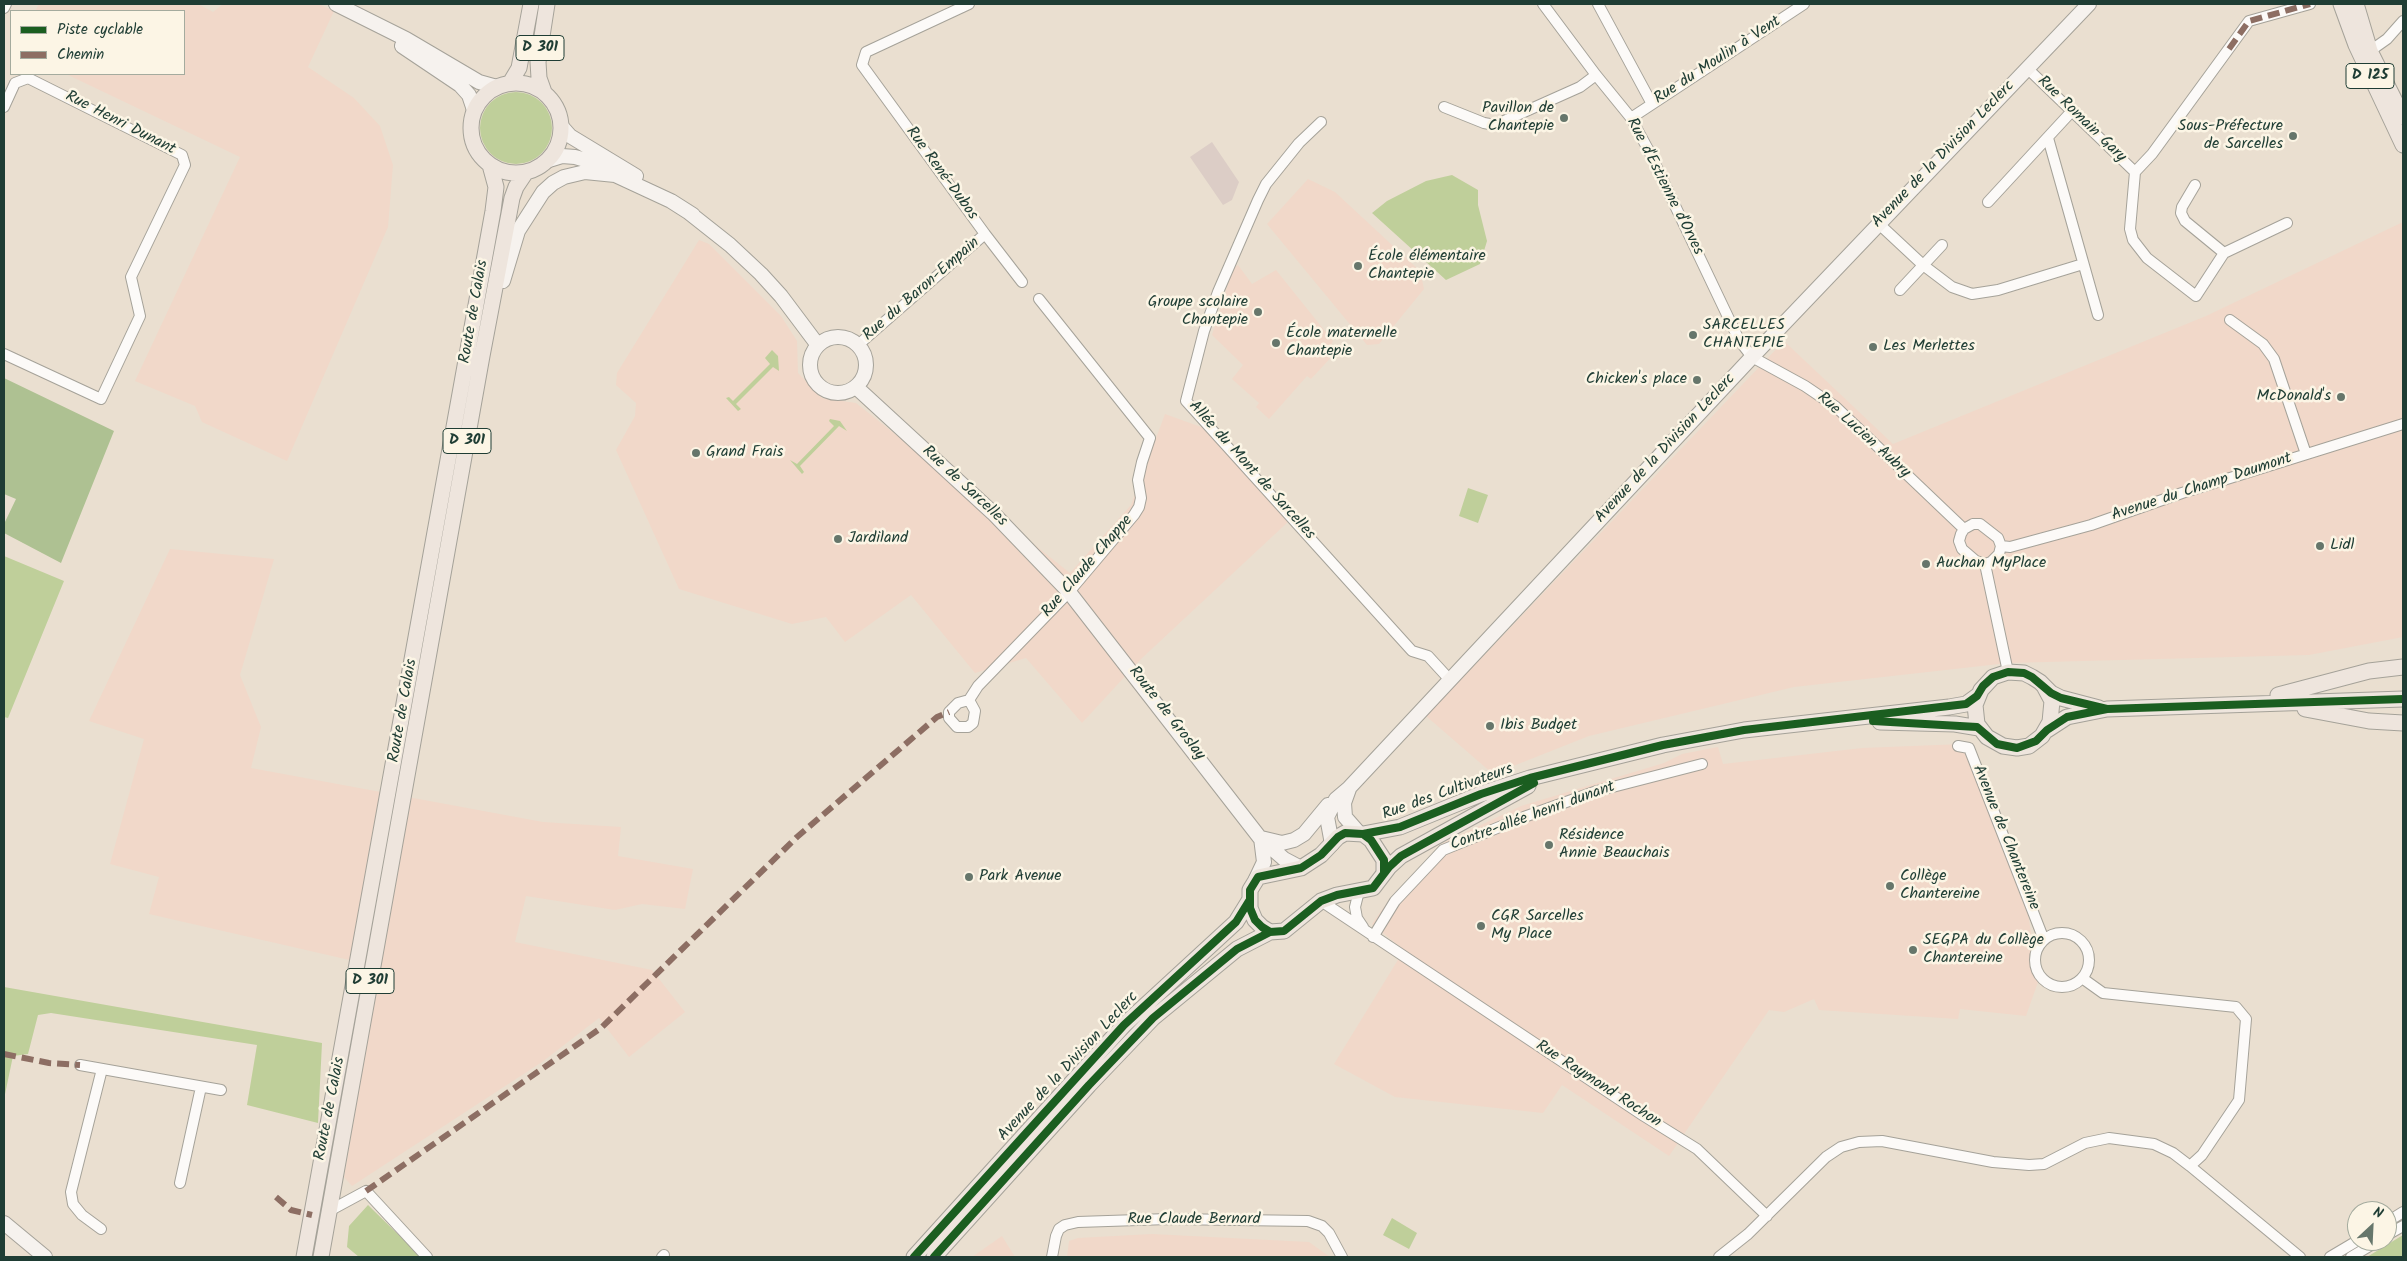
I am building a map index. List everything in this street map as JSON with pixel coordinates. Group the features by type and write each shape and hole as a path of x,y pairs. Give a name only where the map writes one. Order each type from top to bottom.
{"main road":[{"name":"D 301","path":"504,85 520,61 531,4"},
{"name":"D 301","path":"544,92 539,78 538,62 547,4"},
{"name":"Avenue de la Division Leclerc","path":"1260,838 1282,842 1294,840 1304,834 1330,803 1349,788 1752,357 2089,4"},
{"name":"D 125","path":"2341,4 2356,45 2403,145"},
{"name":"D 125","path":"2356,4 2370,51 2403,117"},
{"path":"338,5 406,39 479,82 504,85 525,83 544,92 557,107 562,127 558,147 549,160 541,166 526,172 504,172 490,165 482,158 473,143 471,127 474,110 482,98 504,85"},
{"path":"338,5 454,81 469,95 474,110"},
{"path":"562,127 570,136 650,184 693,215 761,274 781,296 818,344"},
{"path":"549,160 562,156 575,157 628,172"},
{"name":"Route de Calais","path":"304,1257 417,642 494,206 496,180 490,165"},
{"name":"Route de Calais","path":"324,1254 329,1211 482,356 512,198 516,187 526,172"},
{"path":"482,356 515,238 539,197 552,183 578,173 615,175 663,197 693,215"},
{"path":"843,336 858,345 864,353 866,371 856,387 839,393 822,388 815,382 809,367 813,351 818,344 825,339 843,336"},
{"name":"Rue de Sarcelles","path":"856,387 993,513 1069,592"},
{"name":"Route de Groslay","path":"1069,592 1260,838 1284,859 1301,868"},
{"path":"2234,704 2294,692 2369,671 2403,667"},
{"path":"2108,709 2069,701 2055,696 2024,673 2008,672 1987,682 1977,696 1974,710 1979,728 1992,741 2003,746 2016,748 2036,741 2047,730 2067,717 2108,709 2403,697"},
{"path":"2046,688 2052,708 2047,730"},
{"path":"1554,773 1632,752 1705,736 1959,705 1977,696"},
{"path":"2234,704 2324,711 2369,721 2403,723"},
{"path":"1836,720 1955,724 1979,728"},
{"name":"Rue des Cultivateurs","path":"1256,879 1301,868 1321,855 1342,834 1400,827 1501,787 1554,773"},
{"name":"Rue des Cultivateurs","path":"1321,901 1337,895 1373,888 1395,860 1484,809 1554,773"},
{"path":"1349,788 1344,803 1345,817 1371,840 1380,852 1384,860 1384,872"},
{"path":"1332,844 1327,817 1336,799"},
{"name":"Route de Groslay","path":"1256,879 1264,862 1264,848 1260,838"},
{"name":"Avenue de la Division Leclerc","path":"914,1257 1124,1025 1171,979 1232,927 1242,915 1249,901 1250,890 1256,879"},
{"path":"1249,901 1255,920 1270,932"},
{"name":"Avenue de la Division Leclerc","path":"934,1257 1089,1085 1146,1025 1178,995 1237,949 1270,932 1280,932 1288,929 1305,912 1321,901"},
{"path":"4,1223 45,1257"}],"street":[{"path":"4,8 6,4"},
{"name":"Rue René-Dubos","path":"969,4 866,52 862,65 1022,282"},
{"name":"Rue d'Estienne d'Orves","path":"1543,4 1631,118 1649,151 1739,340 1752,357"},
{"path":"1598,4 1652,104"},
{"name":"Rue du Moulin à Vent","path":"1631,118 1804,4"},
{"path":"2286,223 2224,253 2196,296 2147,258 2133,240 2130,229 2135,172 2152,154 2250,21 2310,4"},
{"path":"2370,51 2387,40 2403,20"},
{"name":"Rue Romain Gary","path":"2027,68 2135,172"},
{"path":"1444,107 1484,123 1495,125 1580,87 1596,75"},
{"name":"Rue Henri Dunant","path":"4,107 16,83 28,78 182,155 184,164 130,277 140,316 101,399 4,354"},
{"path":"1988,202 2072,111"},
{"name":"Allée du Mont de Sarcelles","path":"1321,122 1299,143 1266,184 1258,200 1218,292 1202,339 1186,401 1412,651 1428,656 1450,680"},
{"path":"2048,138 2098,315"},
{"path":"2195,185 2181,213 2185,221 2224,253"},
{"path":"1879,224 1923,265 1952,288 1972,294 1998,290 2083,264"},
{"name":"Rue du Baron-Empain","path":"858,345 985,234"},
{"path":"1900,290 1942,245"},
{"name":"Rue Claude Chappe","path":"969,700 978,686 1069,592 1139,507 1141,498 1138,480 1150,438 1039,299"},
{"path":"2230,320 2263,344 2274,359 2306,454"},
{"name":"Rue Lucien Aubry","path":"1752,357 1805,386 1836,407 1964,529"},
{"name":"Avenue du Champ Daumont","path":"2001,546 2010,547 2091,525 2182,493 2403,424"},
{"path":"1973,524 1980,524 1998,538 2001,546 1998,554 1991,562 1985,564 1976,561 1962,549 1959,541 1964,529 1973,524"},
{"path":"1985,564 2008,672"},
{"name":"Avenue de Chantereine","path":"1958,746 1969,748 2044,940"},
{"name":"Contre-allée henri dunant","path":"1370,934 1395,901 1443,850 1524,817 1597,791 1702,764"},
{"name":"Rue Raymond Rochon","path":"1359,891 1355,903 1356,914 1370,934"},
{"name":"Rue Raymond Rochon","path":"1321,901 1644,1116 1697,1149 1767,1216"},
{"path":"2059,933 2076,937 2082,942 2089,957 2086,972 2075,984 2058,987 2043,979 2035,964 2036,955 2044,940 2059,933"},
{"path":"2082,978 2103,994 2236,1007 2246,1019 2239,1100 2202,1155 2190,1166"},
{"path":"80,1065 221,1090"},
{"path":"101,1229 82,1215 74,1204 71,1192 102,1069"},
{"path":"180,1183 201,1087"},
{"path":"1719,1257 1767,1216 1826,1157 1841,1147 1871,1140 1992,1162 2029,1165 2044,1164 2086,1143 2109,1138 2154,1144 2173,1153 2300,1257"},
{"path":"329,1211 366,1191 428,1257"},
{"name":"Rue Claude Bernard","path":"1052,1257 1056,1236 1065,1225 1078,1222 1168,1219 1308,1221 1322,1226 1329,1233 1342,1257"},
{"path":"2330,1257 2347,1247"}],"shaded area":[{"path":"39,4 198,4 213,12 223,4 319,4 334,11 308,67 354,98 380,126 393,165 388,227 287,461 202,422 195,406 135,381 240,157 68,75 185,75 185,10 36,10"},
{"path":"1212,142 1239,182 1232,200 1223,205 1190,157"},
{"name":"École élémentaire Chantepie","path":"1308,179 1335,192 1420,271 1424,289 1379,344 1367,345 1267,224"},
{"path":"2403,222 2403,637 2309,655 2008,663 1794,687 1589,736 1493,774 1426,716 1784,341 1893,444 2206,316"},
{"path":"699,240 709,244 781,316 797,341 798,373 822,398 856,403 1070,573 1131,505 1165,414 1215,432 1289,521 1141,659 1082,723 1026,658 975,673 911,595 845,642 826,617 792,624 679,589 616,450 635,416 636,403 616,385 617,373"},
{"name":"École maternelle Chantepie","path":"1238,265 1252,284 1276,270 1333,341 1331,345 1337,351 1311,379 1307,376 1269,419 1256,407 1259,403 1232,379 1243,365 1212,335 1233,268"},
{"path":"170,549 274,559 240,675 261,727 251,768 543,822 621,827 618,856 693,869 685,909 642,904 615,910 526,896 515,942 652,970 685,1012 629,1057 599,1018 542,1062 352,1186 344,1177 380,967 149,914 159,877 110,864 144,739 89,721"},
{"path":"1963,744 2027,906 2038,982 2026,1016 1960,1009 1958,1019 1819,1010 1814,999 1784,1012 1769,1010 1669,1156 1562,1085 1543,1113 1395,1097 1334,1064 1404,950 1372,924 1383,908 1443,843 1521,806 1664,763 1682,754 1718,747 1723,764 1862,748"},
{"path":"1152,1234 1309,1242 1330,1257 1067,1257 1069,1241 1078,1238"},
{"path":"1002,1236 1015,1257 972,1257"}],"green space":[{"path":"523,92 542,102 550,114 552,128 550,142 542,154 530,162 509,164 490,154 482,142 480,121 490,102 502,94"},
{"path":"1452,175 1478,190 1478,205 1487,241 1480,264 1446,280 1372,213 1387,201 1426,181"},
{"path":"772,350 778,356 779,371 773,367 736,404 741,409 738,411 726,398 729,397 733,401 770,364 765,358"},
{"path":"4,378 114,431 61,563 4,533 4,524 16,499 4,494"},
{"path":"830,419 840,421 847,431 839,426 800,466 804,472 802,474 790,460 797,464 834,426 829,421"},
{"path":"1468,488 1488,495 1478,523 1459,516"},
{"path":"4,556 64,581 8,718 4,717"},
{"path":"4,987 322,1043 318,1123 247,1105 257,1045 51,1013 38,1015 28,1054 13,1056 4,1099"},
{"path":"368,1205 420,1257 359,1257 347,1247 349,1226"},
{"path":"1392,1218 1417,1233 1409,1249 1383,1235"},
{"path":"2403,1235 2403,1257 2367,1257 2377,1251 2397,1251 2397,1239"}],"marked path":[{"path":"2229,49 2249,21 2310,4"},
{"path":"366,1191 601,1028 797,837 937,717 949,712"},
{"path":"4,1054 49,1063 80,1065"},
{"path":"276,1197 291,1210 312,1215"}],"cycle path":[{"path":"1363,834 1400,827 1481,794 1530,778 1663,745 1744,730 1966,704 1977,696 1983,686 1993,677 2008,672 2024,673 2061,698 2107,709"},
{"path":"1873,721 1977,727 1997,744 2017,748 2036,741 2047,730 2067,717 2107,709 2403,699"},
{"path":"1384,872 1384,860 1371,840 1363,834 1345,833 1338,837 1321,855 1301,868 1258,877 1250,890 1250,908 1255,920 1262,927 1270,932 1284,931 1321,901 1337,895 1373,888 1389,867 1401,856 1534,783"},
{"path":"914,1257 1124,1025 1236,922 1249,901"},
{"path":"934,1257 1089,1085 1153,1018 1237,949 1270,932"}],"place":[{"name":"Pavillon de Chantepie","path":"1564,118"},
{"name":"Sous-Préfecture de Sarcelles","path":"2293,136"},
{"name":"École élémentaire Chantepie","path":"1358,266"},
{"name":"Groupe scolaire Chantepie","path":"1258,312"},
{"name":"SARCELLES CHANTEPIE","path":"1693,335"},
{"name":"École maternelle Chantepie","path":"1276,343"},
{"name":"Les Merlettes","path":"1873,347"},
{"name":"Chicken's place","path":"1697,380"},
{"name":"McDonald's","path":"2341,397"},
{"name":"Grand Frais","path":"696,453"},
{"name":"Jardiland","path":"838,539"},
{"name":"Lidl","path":"2320,546"},
{"name":"Auchan MyPlace","path":"1926,564"},
{"name":"Ibis Budget","path":"1490,726"},
{"name":"Résidence Annie Beauchais","path":"1549,845"},
{"name":"Park Avenue","path":"969,877"},
{"name":"Collège Chantereine","path":"1890,886"},
{"name":"CGR Sarcelles My Place","path":"1481,926"},
{"name":"SEGPA du Collège Chantereine","path":"1913,950"}]}
